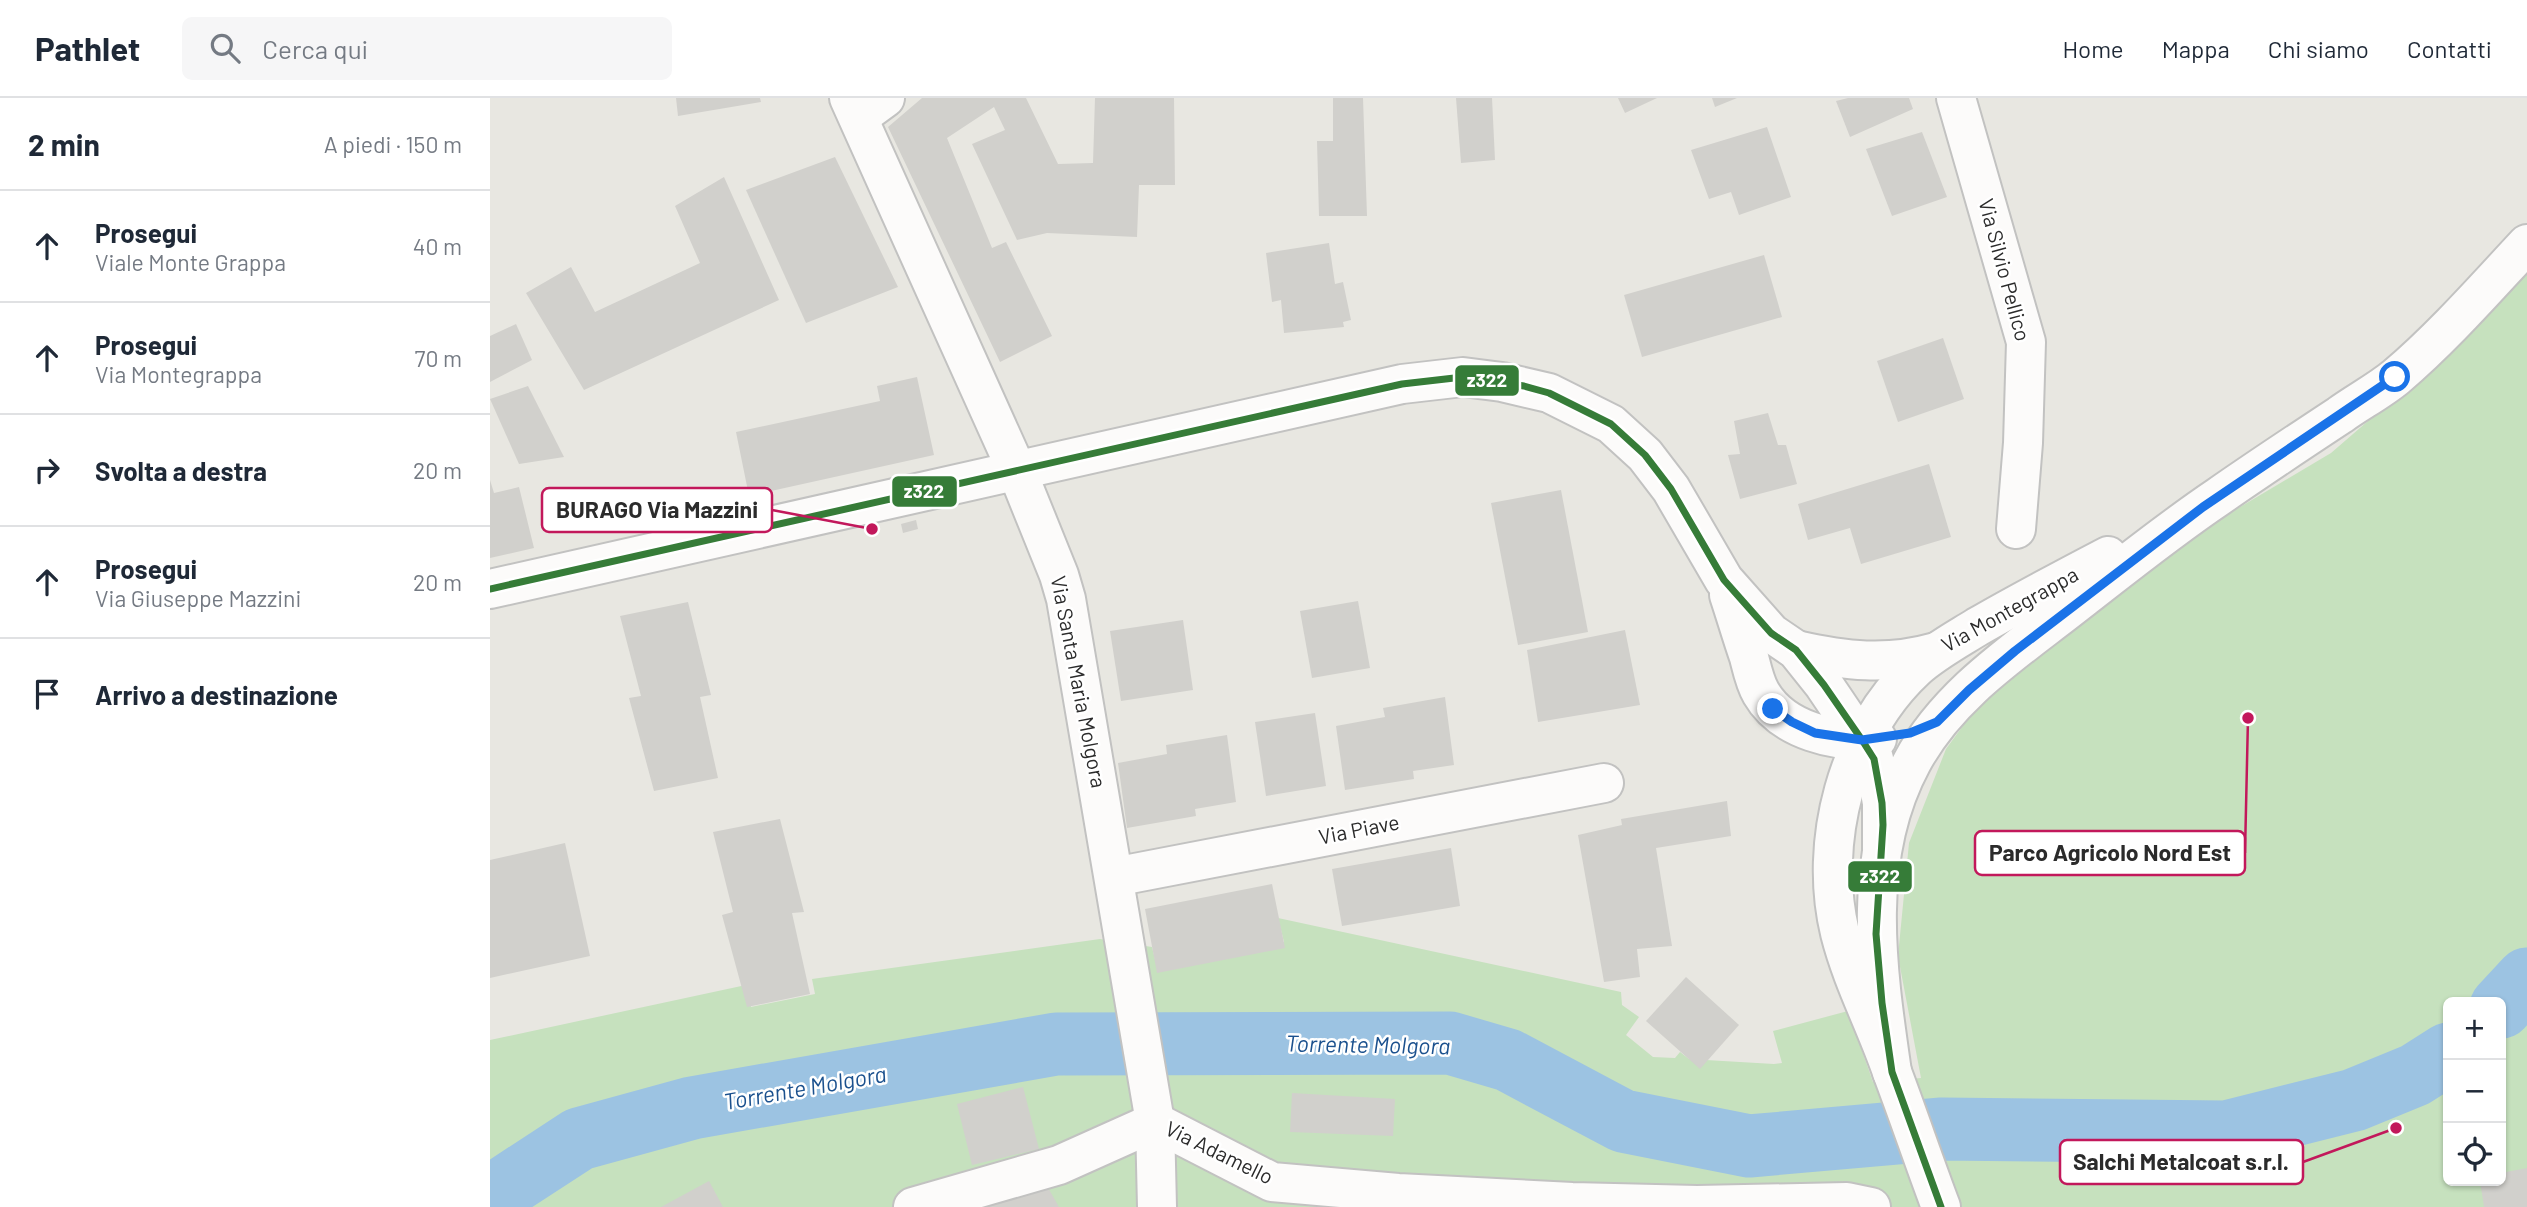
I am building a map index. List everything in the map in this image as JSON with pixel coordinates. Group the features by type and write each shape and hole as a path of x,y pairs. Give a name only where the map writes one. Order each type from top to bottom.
{"street":[{"name":"Via Silvio Pellico","path":"1956,98 2026,342 2023,443 2016,529"},
{"name":"Via Santa Maria Molgora","path":"864,104 1017,471 1066,599 1155,1122 1157,1207"},
{"path":"2203,507 2395,377 2474,301 2527,244"},
{"path":"490,589 1402,384 1463,377 1483,379 1549,393 1611,424 1645,455 1671,489 1724,580 1771,633 1796,650 1824,685 1874,759 1883,825 1882,849"},
{"name":"Via Montegrappa","path":"1897,1086 1847,957 1835,908 1834,846 1838,819 1862,740 1883,704 1916,668 1936,652 2010,608 2203,507"},
{"name":"Via Montegrappa","path":"1897,1086 1882,1003 1875,934 1882,849 1894,805 1911,763 1937,722 1969,690 2015,651 2203,507"},
{"path":"1724,580 1760,692 1773,709 1792,722 1815,733 1862,740 1910,733 1937,722"},
{"path":"1796,650 1828,657 1880,662 1936,652"},
{"name":"Via Piave","path":"1114,877 1604,783"},
{"path":"1897,1086 1941,1207"},
{"path":"913,1207 1059,1165 1155,1122"},
{"name":"Via Adamello","path":"1155,1122 1272,1182 1399,1200 1697,1205 1847,1202 1871,1207"}],"green space":[{"path":"2527,268 2527,1207 490,1207 490,1040 746,985 751,1007 815,994 812,979 1100,939 1152,947 1156,963 1173,963 1284,942 1278,918 1621,992 1622,1005 1639,1017 1626,1035 1653,1057 1675,1058 1680,1052 1689,1059 1782,1063 1773,1031 1848,1011 1873,1082 1921,1078 1898,956 1909,843 1946,749 1992,686 2043,644 2230,513 2331,453 2449,351"}],"building":[{"path":"676,98 760,98 761,102 678,116"},
{"path":"922,98 1026,98 1058,164 1093,163 1095,98 1174,98 1175,185 1139,185 1137,237 1047,233 1017,240 972,144 1005,130 994,107 947,138 992,248 1006,242 1052,336 1000,362 888,127"},
{"path":"1333,98 1363,98 1367,216 1319,216 1317,141 1333,141"},
{"path":"1456,98 1492,98 1495,160 1461,163"},
{"path":"1618,98 1657,98 1625,113"},
{"path":"1712,98 1737,98 1715,107"},
{"path":"1848,98 1909,98 1913,109 1850,137 1836,101"},
{"path":"1767,127 1791,197 1739,215 1731,192 1709,199 1691,150"},
{"path":"1922,132 1947,197 1892,216 1866,149"},
{"path":"835,157 898,287 806,323 746,190"},
{"path":"724,177 779,300 584,390 526,293 571,267 595,312 700,263 675,206"},
{"path":"1329,243 1335,284 1343,282 1351,320 1343,322 1344,327 1284,333 1281,300 1272,302 1266,253"},
{"path":"1764,255 1782,317 1642,357 1624,295"},
{"path":"516,324 532,360 490,382 490,336"},
{"path":"1943,338 1964,399 1898,422 1877,361"},
{"path":"917,377 934,455 749,496 736,432 880,401 877,386"},
{"path":"528,386 564,457 519,464 490,399"},
{"path":"1768,413 1778,445 1786,445 1797,484 1740,499 1728,455 1740,454 1734,421"},
{"path":"1929,464 1951,537 1861,564 1850,528 1808,540 1798,504"},
{"path":"490,480 494,493 519,487 534,548 490,558"},
{"path":"1561,490 1588,632 1518,645 1491,503"},
{"path":"916,520 918,529 903,533 901,524"},
{"path":"1358,601 1370,668 1312,678 1300,611"},
{"path":"688,602 711,695 700,697 718,778 654,791 629,698 641,696 620,616"},
{"path":"1183,620 1193,690 1121,701 1110,631"},
{"path":"1625,630 1640,705 1538,722 1527,650"},
{"path":"1445,697 1454,765 1413,771 1414,779 1345,790 1336,726 1385,717 1383,708"},
{"path":"1315,713 1326,786 1266,796 1255,722"},
{"path":"1227,735 1236,802 1195,809 1196,816 1127,828 1118,763 1167,754 1166,745"},
{"path":"1727,801 1731,836 1656,848 1672,946 1637,949 1640,977 1604,982 1578,835 1622,825 1621,819"},
{"path":"780,819 804,912 792,913 810,994 747,1007 722,915 733,912 713,832"},
{"path":"565,843 590,956 490,978 490,860"},
{"path":"1451,848 1460,906 1342,926 1332,869"},
{"path":"1272,884 1285,948 1157,973 1145,909"},
{"path":"1686,977 1739,1025 1700,1069 1646,1021"},
{"path":"1023,1087 1039,1149 972,1165 957,1104"},
{"path":"1292,1093 1395,1099 1393,1136 1290,1132"},
{"path":"2527,1168 2527,1207 2484,1207 2481,1186 2506,1186 2506,1172"},
{"path":"1042,1177 1059,1207 983,1207"},
{"path":"709,1181 723,1207 661,1207"}],"waterway":[{"name":"Torrente Molgora","path":"2506,1002 2527,979"},
{"name":"Torrente Molgora","path":"490,1197 579,1139 692,1108 1056,1044 1450,1043 1508,1060 1623,1121 1749,1146 1942,1129 2226,1132 2354,1100 2415,1075 2443,1057"}],"transit line":[{"name":"z322","path":"490,589 1402,384 1463,377 1524,386 1549,393 1611,424 1645,455 1671,489 1724,580 1771,633 1796,650 1824,685 1874,759 1883,825 1876,934 1892,1072 1941,1207"}],"place":[{"name":"BURAGO Via Mazzini","path":"872,529"},
{"name":"Parco Agricolo Nord Est","path":"2248,718"},
{"name":"Salchi Metalcoat s.r.l.","path":"2396,1128"}],"route":[{"path":"1773,709 1815,733 1862,740 1910,733 1937,722 1969,690 2015,651 2203,507 2395,377"}]}
